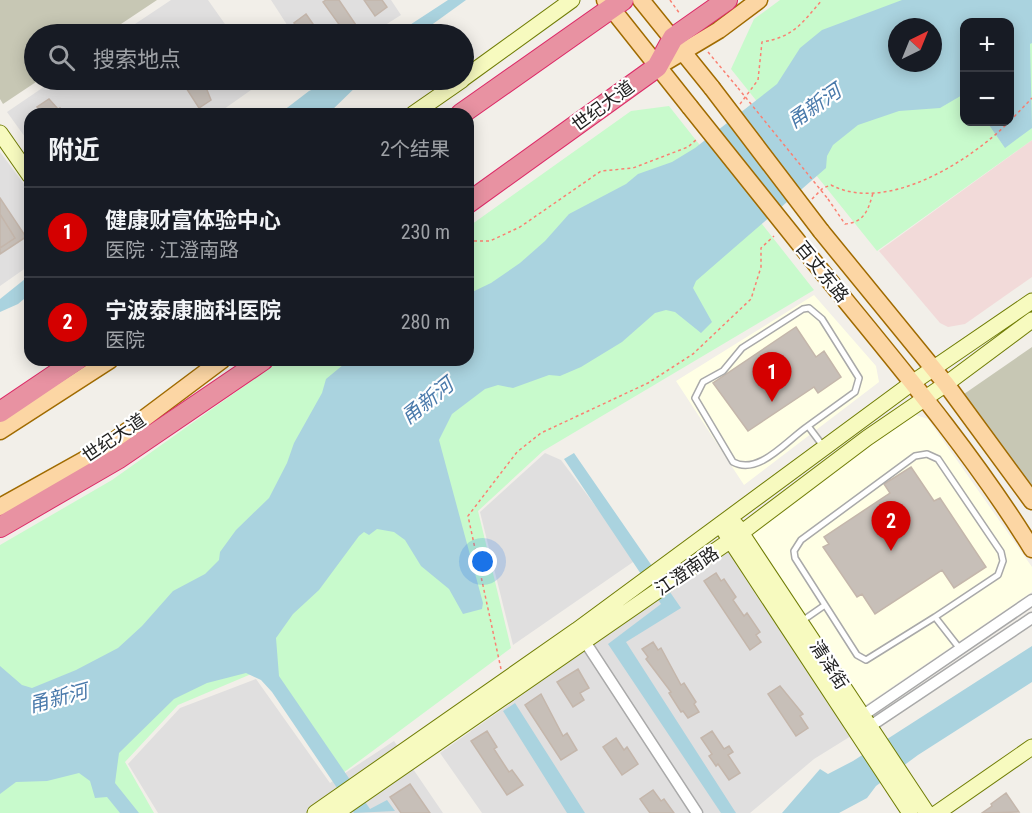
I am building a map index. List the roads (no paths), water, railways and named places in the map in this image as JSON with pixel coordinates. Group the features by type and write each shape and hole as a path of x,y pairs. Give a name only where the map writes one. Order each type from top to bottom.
{"highway":[{"name":"世纪大道","path":"474,200 657,67 727,0"},
{"path":"469,108 613,2"},
{"path":"0,412 68,366"},
{"path":"0,527 119,458 254,366"}],"main road":[{"path":"474,71 572,0"},
{"name":"百丈东路","path":"641,0 712,88 821,231 934,368 1032,501"},
{"path":"678,45 759,0"},
{"name":"百丈东路","path":"613,2 657,67 924,399 1012,517 1032,549"},
{"path":"422,108 447,90"},
{"path":"0,133 24,167"},
{"name":"江澄南路","path":"336,813 580,635 725,520 824,447 1032,301"},
{"name":"江澄南路","path":"315,813 580,635 736,537 867,438 946,384 1032,320"},
{"path":"0,404 52,366"},
{"path":"0,431 101,366"},
{"name":"世纪大道","path":"0,507 102,450 214,366"},
{"name":"清泽街","path":"725,520 895,778 927,813"},
{"name":"清泽街","path":"736,537 801,622 864,731"},
{"path":"936,813 1032,747"},
{"name":"清泽街","path":"895,778 910,813"}],"street":[{"path":"864,731 960,649 1032,600"},
{"path":"864,731 1032,618"},
{"path":"580,635 697,813"}],"lane":[{"path":"809,308 822,319 859,378 855,392 808,426 756,465 740,466 734,462 695,398 703,382 723,371 742,348 803,309 809,308"},
{"path":"808,426 824,447"},
{"path":"927,454 938,459 1001,552 1003,561 998,575 935,617 866,660 857,655 795,558 796,546 915,456 927,454"},
{"path":"801,622 825,605"},
{"path":"935,617 960,649"}],"water":[{"path":"448,0 466,0 433,24 411,24"},
{"name":"甬新河","path":"902,0 1032,0 1032,43 1030,44 1032,128 1005,148 990,126 1014,126 1014,18 960,18 960,96 940,108 899,111 858,125 833,145 827,156 826,168 696,281 693,288 712,322 701,333 675,312 666,310 655,313 622,342 581,367 560,376 549,375 513,388 498,385 485,389 452,414 439,440 483,603 482,609 463,614 449,589 421,566 405,540 394,532 377,529 369,535 364,532 359,536 319,590 293,614 276,638 279,676 370,809 387,800 395,811 354,813 272,692 261,680 246,673 207,683 174,699 119,753 115,783 139,813 120,813 107,797 95,798 90,781 79,773 47,781 16,782 0,794 0,666 22,685 32,688 76,670 118,648 142,626 173,591 205,574 219,560 220,552 236,530 269,498 287,463 294,443 322,393 326,379 342,366 474,366 474,291 491,283 520,263 545,241 569,214 626,184 638,174 672,162 695,148 777,84 800,48 822,30"},
{"path":"353,90 334,108 287,108 309,91"},
{"path":"24,280 24,299 18,304 0,312 0,299"},
{"path":"574,453 681,608 626,642 736,813 721,813 608,644 661,604 564,459"},
{"path":"1032,646 1032,682 918,755 876,786 867,798 839,813 782,813 820,769 828,774 853,761"},
{"path":"515,703 585,813 567,813 503,711"}],"place":[{"name":"健康财富体验中心","path":"772,402"},
{"name":"宁波泰康脑科医院","path":"891,551"}]}
